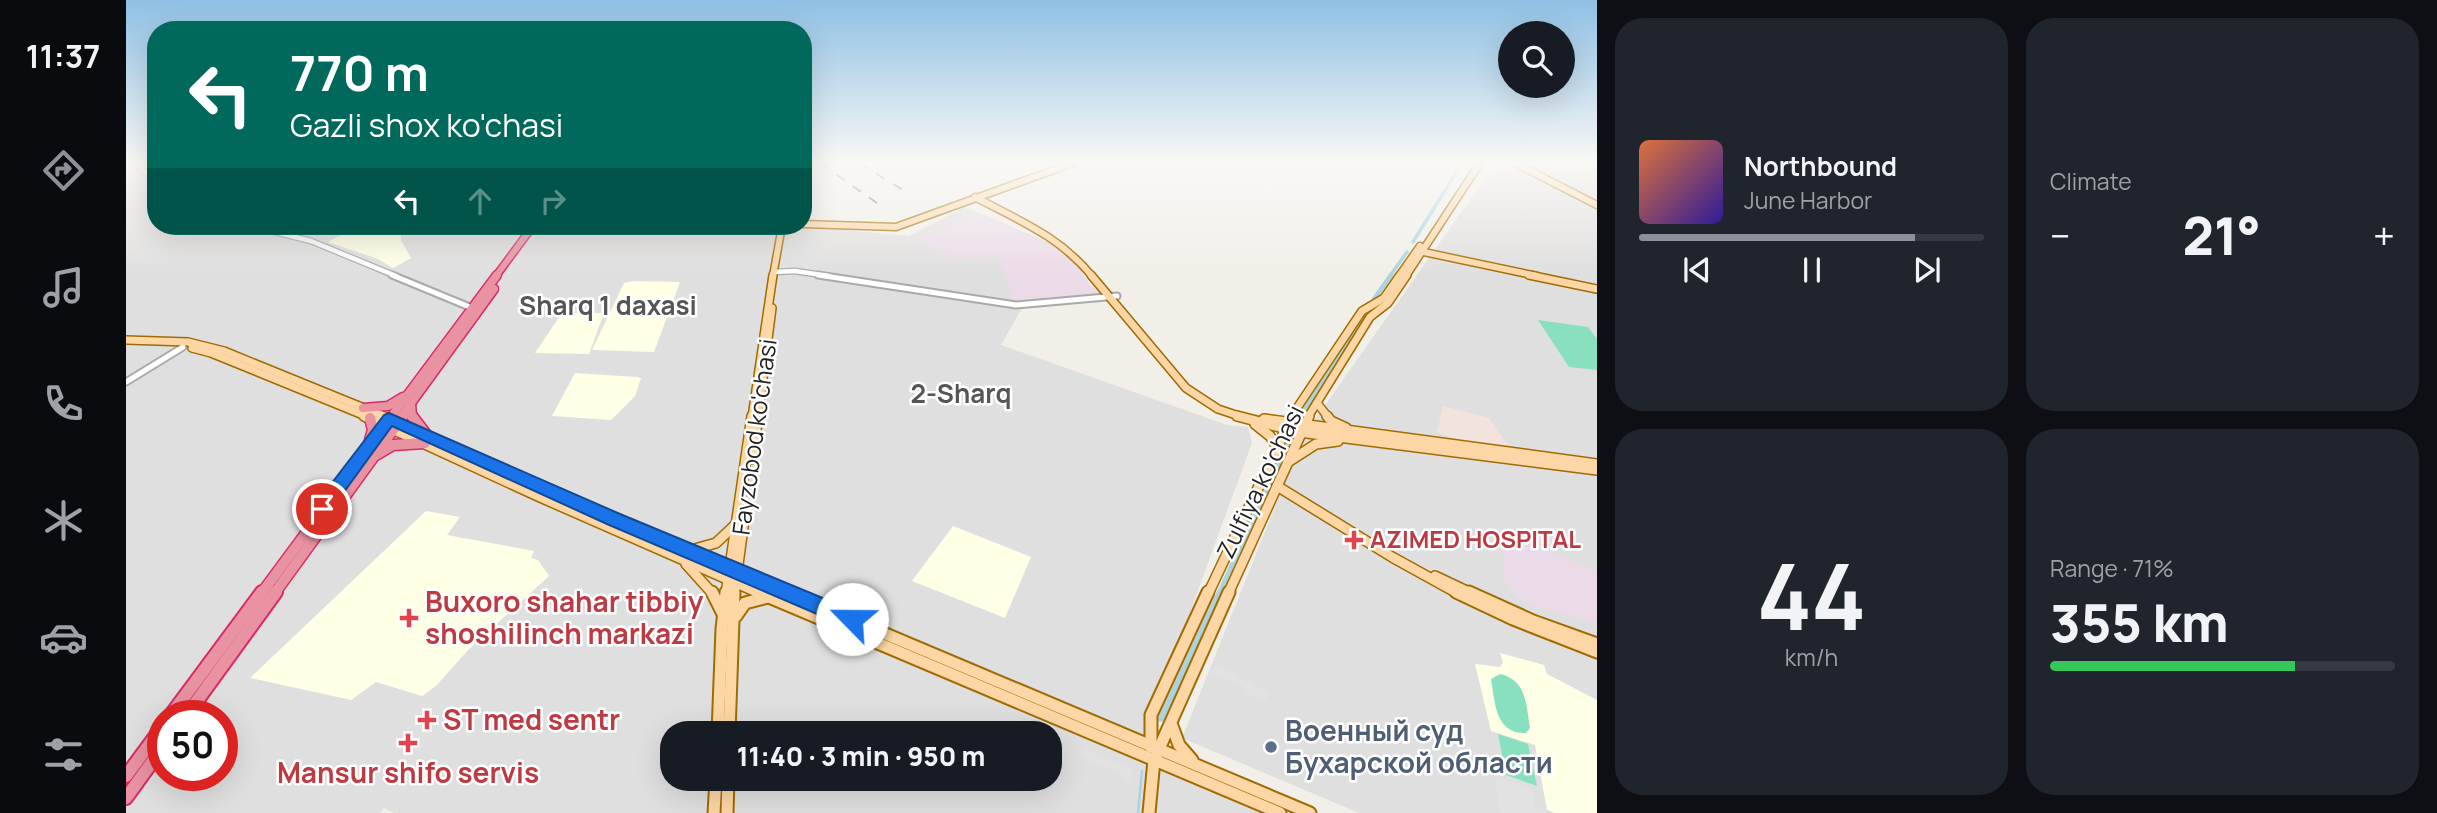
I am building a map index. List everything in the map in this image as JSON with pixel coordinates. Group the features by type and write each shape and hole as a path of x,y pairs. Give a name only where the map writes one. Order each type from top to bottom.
{"highway":[{"path":"197,700 370,452 526,235"},
{"path":"363,408 387,405 409,398 533,235"},
{"path":"370,452 426,440 412,419 409,398"},
{"path":"182,700 370,452 373,430 370,418"},
{"path":"126,776 147,748"},
{"path":"126,798 147,769"}],"main road":[{"path":"812,223 896,227 967,201"},
{"path":"985,201 1064,246 1081,260 1172,366 1202,394 1229,409 1285,426"},
{"name":"Zulfiya ko'chasi","path":"1154,752 1171,726 1301,428 1370,317 1388,303 1451,201"},
{"name":"Zulfiya ko'chasi","path":"1448,206 1452,201"},
{"name":"Fayzobod ko'chasi","path":"719,721 723,614 732,576 783,235"},
{"path":"1419,251 1597,288"},
{"name":"Zulfiya ko'chasi","path":"1154,752 1149,722 1285,426 1362,311 1384,298 1419,251"},
{"path":"732,576 758,364 776,272"},
{"path":"1114,297 1186,388 1218,409 1250,420 1285,426 1597,470"},
{"path":"128,342 211,352 370,418 391,423"},
{"path":"128,342 188,342 215,347 363,408 544,494 732,576 1132,738 1154,752 1280,813"},
{"path":"1317,403 1331,421 1362,437"},
{"path":"1250,420 1270,436 1276,445"},
{"path":"1288,462 1316,444 1362,437"},
{"path":"1472,453 1597,464"},
{"path":"1278,484 1439,581 1531,627 1597,652"},
{"path":"682,554 703,550 714,544 730,532 739,519"},
{"path":"682,554 710,588 723,614"},
{"path":"732,576 769,597 1154,752 1203,768 1310,813"},
{"name":"Fayzobod ko'chasi","path":"730,721 734,622 732,576"},
{"path":"1439,581 1533,621 1597,644"},
{"path":"734,622 739,609 745,603 769,597"},
{"path":"1132,738 1149,722"},
{"path":"1171,726 1174,739 1182,752 1203,768"},
{"path":"1149,813 1154,752"},
{"path":"714,813 715,791"},
{"path":"727,813 728,791"}],"street":[{"path":"294,235 472,308"},
{"path":"776,272 795,271 1016,305 1114,297"},
{"path":"126,382 183,347"}],"shaded area":[{"path":"126,201 147,201 147,235 812,235 812,227 909,236 965,207 1057,246 1001,345 1227,425 1248,427 1252,443 1136,759 1270,813 394,813 384,808 380,813 126,813"},
{"path":"1469,201 1597,201 1597,813 1359,813 1182,738 1304,435"},
{"path":"980,214 1046,244 1052,242 1078,266 1090,285 1103,294 1015,301 997,256 946,260 951,254 924,242 920,237"},
{"path":"341,235 400,235 411,258 393,268 378,259 328,242"},
{"path":"680,282 654,352 592,350 624,283"},
{"path":"562,313 604,313 589,354 535,353"},
{"path":"575,373 641,378 635,396 611,420 552,416"},
{"path":"1443,406 1489,418 1509,447 1465,442 1437,432"},
{"name":"Buxoro shahar tibbiy shoshilinch markazi","path":"426,511 460,517 447,535 534,551 531,558 538,560 549,576 468,650 436,686 422,696 376,682 351,700 250,678"},
{"path":"953,526 1031,557 1005,618 912,581"},
{"path":"1503,533 1597,572 1597,623 1526,604 1504,581"},
{"path":"1500,653 1544,665 1547,674 1597,700 1597,813 1555,813 1547,810 1535,745 1491,731 1475,664 1500,667 1503,662"},
{"path":"1215,664 1269,692 1266,700 1245,694 1244,687 1211,674"},
{"path":"1083,748 1132,769 1132,786 1118,773 1080,757"},
{"path":"1495,776 1532,789 1535,808 1548,813 1500,813"}],"green space":[{"path":"1538,320 1588,327 1597,339 1597,370 1569,367"},
{"path":"1500,674 1516,682 1524,695 1530,728 1526,733 1508,728 1498,715 1491,679"},
{"path":"1498,734 1528,744 1537,786 1506,775"}],"waterway":[{"path":"1413,242 1438,201"},
{"path":"1390,276 1407,252"},
{"path":"1374,299 1391,275"},
{"path":"1300,417 1361,322 1376,307"},
{"path":"1219,594 1291,437"},
{"path":"1161,719 1220,592"},
{"path":"1138,813 1142,771"}],"place":[{"name":"AZIMED HOSPITAL","path":"1354,540"},
{"name":"Buxoro shahar tibbiy shoshilinch markazi","path":"409,618"},
{"name":"ST med sentr","path":"427,720"},
{"name":"Mansur shifo servis","path":"408,743"},
{"name":"Военный суд Бухарской области","path":"1271,747"}],"district":[{"name":"Sharq 1 daxasi","path":"608,306"},
{"name":"2-Sharq","path":"961,394"}],"route":[{"path":"322,509 389,418 614,519 852,619"}]}
